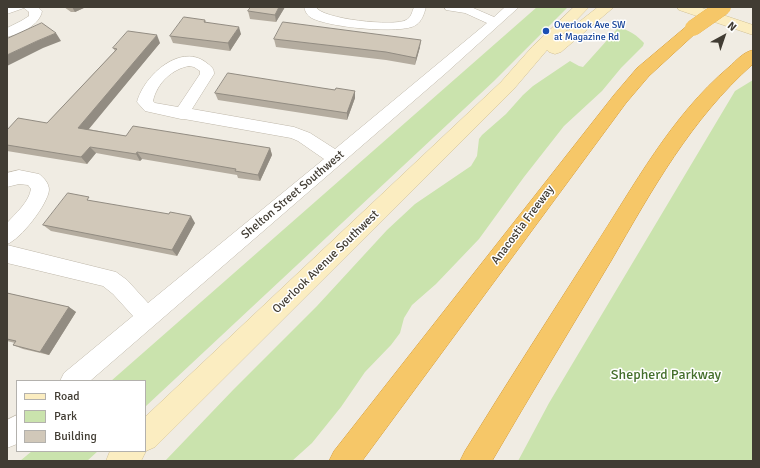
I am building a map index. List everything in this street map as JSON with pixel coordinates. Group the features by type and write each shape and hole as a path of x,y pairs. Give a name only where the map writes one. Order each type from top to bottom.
{"highway":[{"name":"Anacostia Freeway","path":"344,461 620,99 690,13 723,7"},
{"path":"475,461 634,203 674,141 710,95 736,69 753,55"}],"street":[{"path":"7,10 18,7"},
{"path":"7,33 26,24 35,17 36,11 29,7"},
{"path":"310,7 314,14 325,18 390,27 404,26 413,21 420,7"},
{"path":"450,7 468,10 496,22"},
{"name":"Shelton Street Southwest","path":"73,380 513,7"},
{"name":"Overlook Avenue Southwest","path":"146,436 507,86 538,50 582,7"},
{"name":"Overlook Avenue Southwest","path":"507,86 569,39 607,7"},
{"path":"690,13 753,30"},
{"path":"181,114 294,133 304,137 336,158"},
{"path":"7,180 19,177 33,179 40,186 40,191 34,203 7,236"},
{"path":"7,254 109,278 120,287 148,318"},
{"path":"7,436 16,428"},
{"path":"121,461 130,452"}],"green space":[{"path":"537,7 568,7 494,81 146,406 146,380 112,380"},
{"path":"618,28 629,31 636,36 644,43 643,46 621,68 602,91 564,126 524,177 479,239 436,284 412,305 404,318 400,333 391,345 365,372 341,407 312,443 292,461 165,461 317,306 387,230 415,204 471,166 477,156 479,139 506,114 523,95 533,86 570,61 583,67"},
{"name":"Shepherd Parkway","path":"753,80 753,461 518,461 549,403 735,91"},
{"path":"31,452 97,452 87,461 20,461"}],"building":[{"path":"251,7 279,7 275,15 248,11"},
{"path":"184,17 205,20 204,22 239,27 228,43 170,36"},
{"path":"283,22 421,40 416,58 386,52 274,39"},
{"path":"42,23 56,33 7,55 7,39"},
{"path":"128,31 157,35 78,128 126,136 133,126 270,148 258,175 235,171 236,169 137,152 136,154 90,147 81,157 7,145 7,130 18,118 47,123 117,49 113,48"},
{"path":"228,73 335,90 336,88 355,91 347,113 215,93"},
{"path":"68,193 89,197 87,200 169,214 170,212 191,216 172,250 43,225"},
{"path":"7,293 69,307 40,352 13,345 16,341 7,339"}],"place":[{"name":"Overlook Ave SW at Magazine Rd","path":"546,31"}]}
